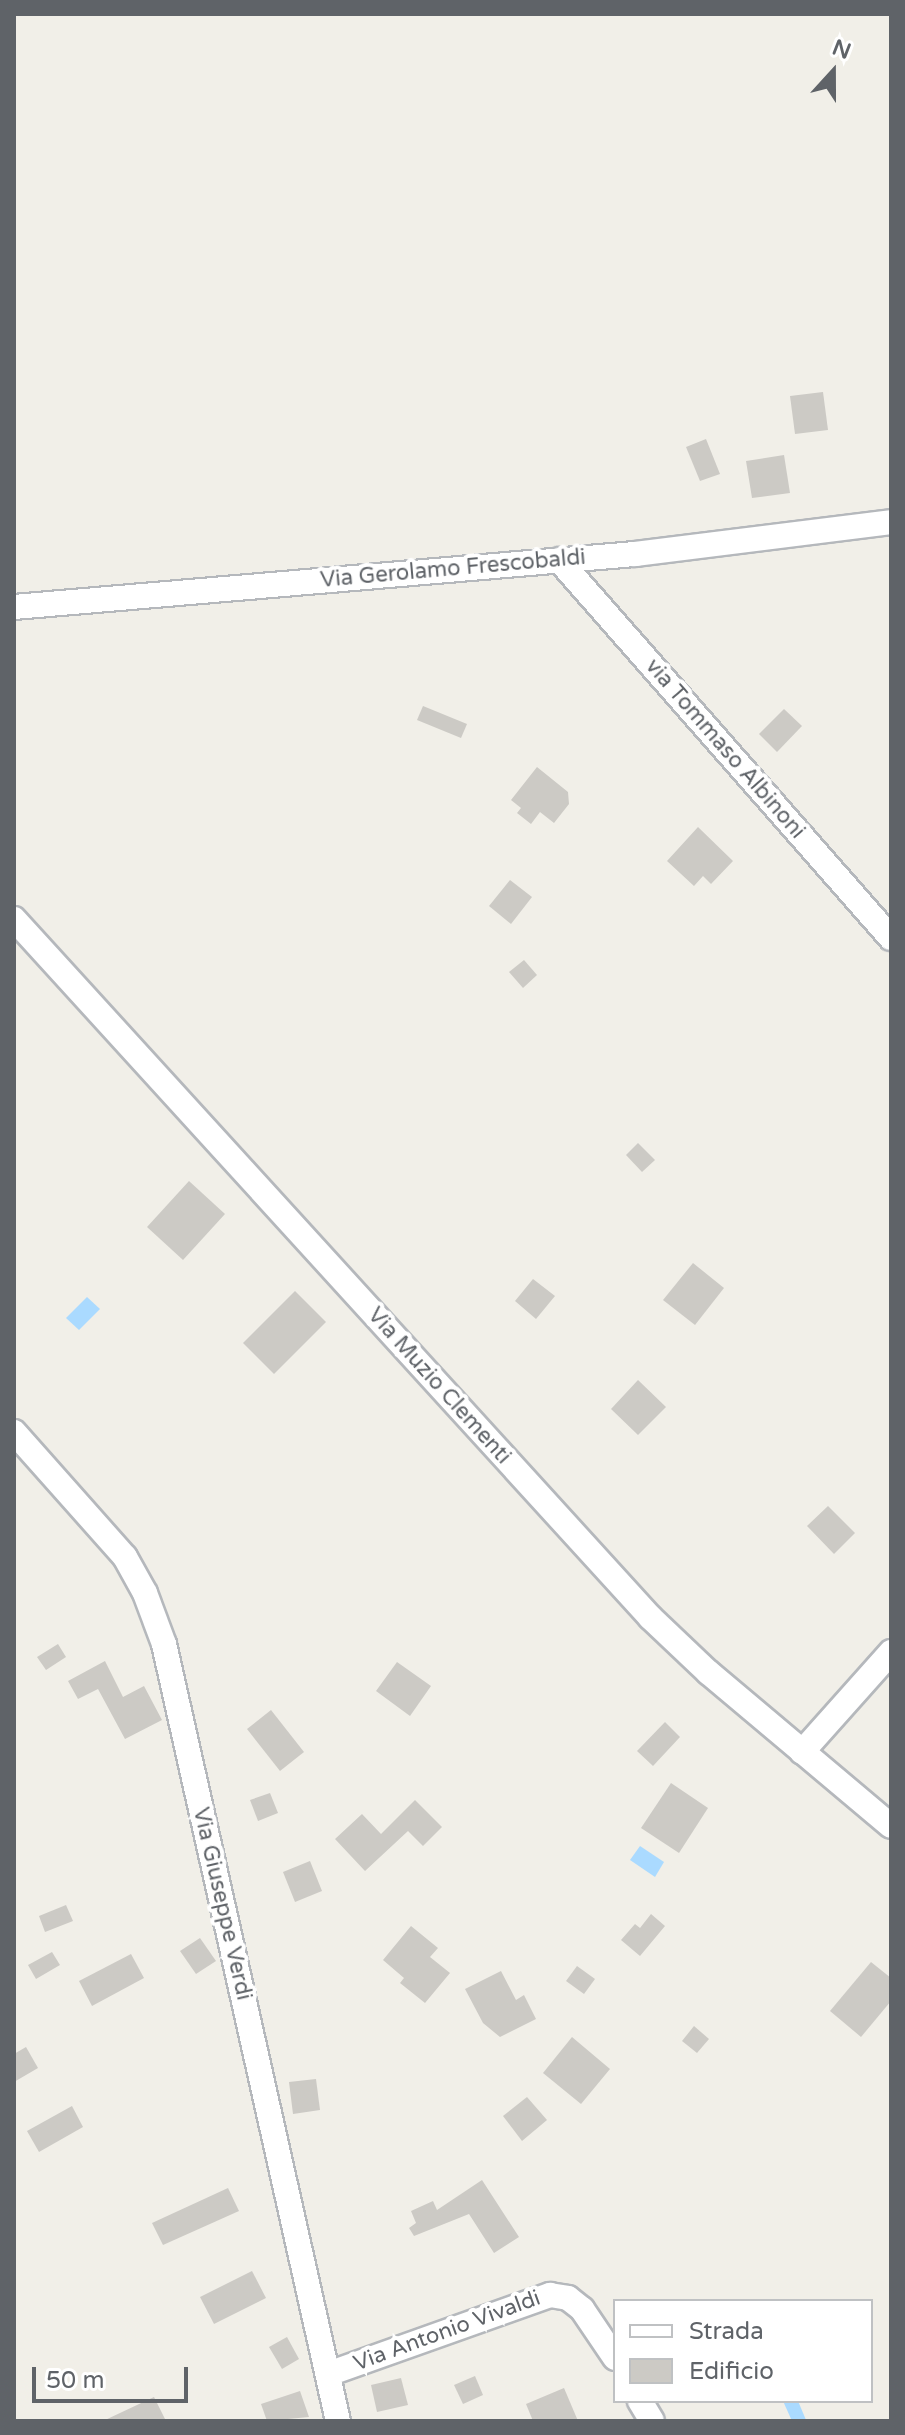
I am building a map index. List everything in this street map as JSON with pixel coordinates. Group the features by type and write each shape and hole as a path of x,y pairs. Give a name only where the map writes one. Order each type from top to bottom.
{"street":[{"name":"Via Gerolamo Frescobaldi","path":"14,607 559,560 891,522"},
{"name":"via Tommaso Albinoni","path":"559,560 891,938"},
{"name":"Via Muzio Clementi","path":"14,919 631,1597 698,1663 891,1826"},
{"name":"Via Giuseppe Verdi","path":"14,1432 125,1557 145,1593 164,1644 338,2421"},
{"path":"802,1752 891,1652"},
{"name":"Via Antonio Vivaldi","path":"328,2374 544,2296 568,2298 582,2309 613,2355"},
{"path":"641,2403 652,2421"}],"water":[{"path":"87,1297 100,1309 79,1330 66,1318"},
{"path":"640,1846 664,1862 655,1877 630,1860"},
{"path":"784,2403 799,2403 806,2420 792,2421"}],"building":[{"path":"823,392 828,430 795,434 790,396"},
{"path":"706,439 720,474 700,481 686,447"},
{"path":"784,455 790,493 752,498 746,461"},
{"path":"423,706 467,724 461,738 417,720"},
{"path":"784,709 802,726 777,752 759,734"},
{"path":"537,767 568,792 569,804 554,823 540,812 531,824 517,813 521,808 511,800"},
{"path":"698,827 733,861 711,884 703,876 694,886 667,861"},
{"path":"510,880 532,897 511,924 489,906"},
{"path":"524,960 537,975 523,988 509,972"},
{"path":"638,1143 655,1160 642,1172 626,1155"},
{"path":"189,1181 225,1214 183,1260 147,1227"},
{"path":"693,1263 724,1288 695,1325 663,1300"},
{"path":"533,1279 555,1296 536,1319 515,1301"},
{"path":"295,1291 326,1322 274,1374 243,1343"},
{"path":"638,1380 666,1407 638,1435 611,1409"},
{"path":"828,1506 855,1533 834,1554 807,1526"},
{"path":"58,1644 66,1657 46,1670 37,1657"},
{"path":"105,1661 123,1697 144,1686 162,1720 125,1739 98,1689 78,1699 68,1681"},
{"path":"397,1662 431,1686 410,1716 376,1691"},
{"path":"271,1710 304,1752 280,1771 247,1729"},
{"path":"665,1722 680,1737 653,1766 637,1751"},
{"path":"671,1783 708,1808 679,1853 641,1828"},
{"path":"270,1793 278,1813 258,1821 250,1800"},
{"path":"415,1800 442,1827 423,1846 408,1831 365,1871 335,1839 362,1814 381,1834"},
{"path":"310,1861 322,1891 295,1902 283,1872"},
{"path":"66,1905 73,1921 45,1932 39,1916"},
{"path":"651,1914 665,1926 640,1956 621,1940 635,1924 640,1928"},
{"path":"411,1926 438,1948 430,1957 450,1973 425,2003 400,1983 404,1978 383,1960"},
{"path":"200,1938 216,1961 196,1974 180,1951"},
{"path":"52,1952 60,1965 36,1979 28,1965"},
{"path":"131,1954 144,1978 92,2006 79,1981"},
{"path":"871,1962 891,1978 891,2001 861,2037 830,2011"},
{"path":"577,1966 595,1979 584,1994 566,1981"},
{"path":"501,1971 516,2000 524,1995 536,2019 500,2037 483,2023 465,1989"},
{"path":"694,2026 709,2039 697,2053 682,2041"},
{"path":"572,2037 610,2069 581,2104 543,2073"},
{"path":"26,2047 38,2068 14,2082 14,2054"},
{"path":"316,2079 320,2110 293,2114 289,2082"},
{"path":"527,2097 547,2120 522,2141 503,2116"},
{"path":"72,2106 83,2127 39,2152 27,2131"},
{"path":"482,2180 519,2237 494,2253 469,2214 414,2236 409,2228 416,2223 411,2211 433,2201 437,2210"},
{"path":"228,2188 239,2211 163,2245 152,2223"},
{"path":"252,2271 266,2298 214,2324 200,2297"},
{"path":"287,2337 299,2359 282,2369 269,2347"},
{"path":"475,2376 483,2395 463,2404 454,2385"},
{"path":"401,2378 408,2405 377,2412 371,2385"},
{"path":"564,2388 578,2421 533,2421 526,2404"},
{"path":"300,2391 309,2417 267,2421 261,2404"},
{"path":"154,2397 166,2421 103,2421"}]}
